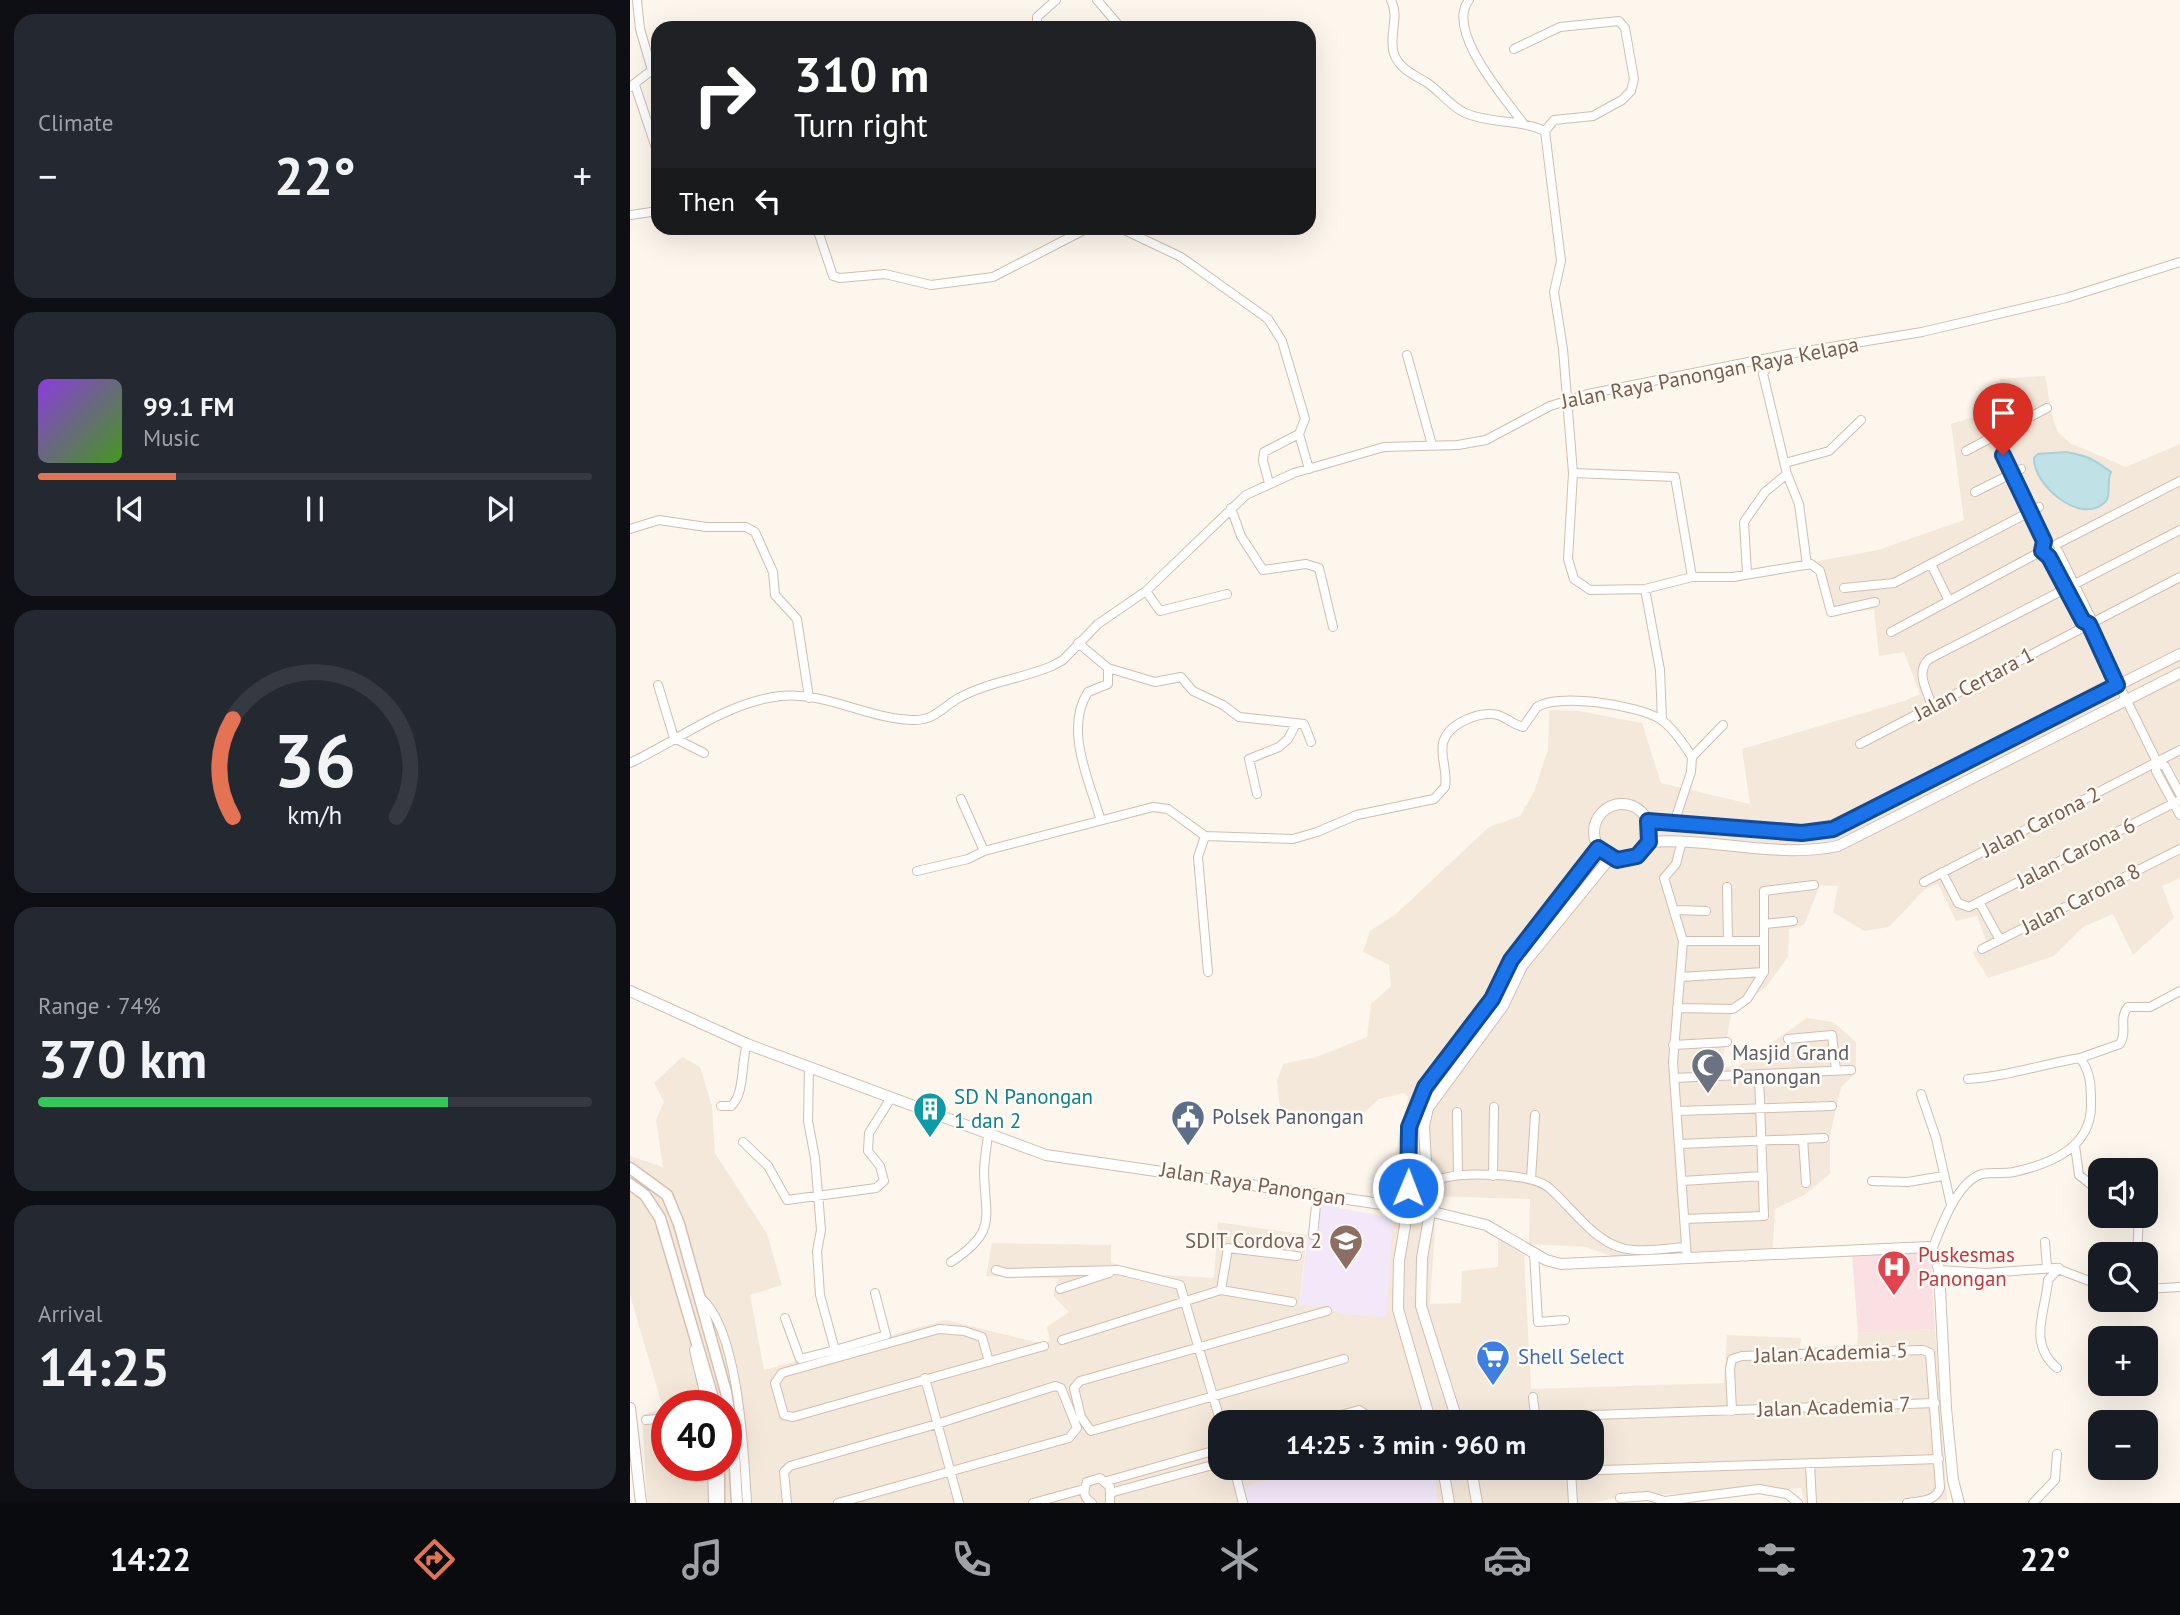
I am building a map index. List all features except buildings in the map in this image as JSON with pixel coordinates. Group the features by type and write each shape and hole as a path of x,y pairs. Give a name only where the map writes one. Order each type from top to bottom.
{"main road":[{"path":"630,1168 660,1188 672,1204 701,1298 717,1338 731,1389 738,1440 740,1496"},
{"path":"630,1184 645,1195 660,1218 710,1390"}],"street":[{"path":"637,0 634,19 651,59"},
{"path":"1038,21 1039,14 1056,0"},
{"path":"1097,0 1115,21"},
{"path":"1391,0 1396,20 1394,54 1405,69 1431,85 1462,112 1486,119 1523,122 1545,131"},
{"path":"1469,0 1462,12 1461,23 1466,35 1494,83 1523,122"},
{"path":"1514,49 1545,33 1569,26 1619,21 1625,28 1633,79 1629,94 1593,116 1554,120 1545,131 1561,261 1554,292 1563,349 1573,473 1568,559 1574,579 1590,590 1645,589 1692,577 1807,565 1819,569 1831,612 1875,602"},
{"path":"651,72 632,86 651,136"},
{"path":"630,215 651,212"},
{"path":"819,235 830,272 836,277 885,274 931,285 993,277 1074,235"},
{"path":"1133,235 1181,257 1268,319 1282,341 1305,419 1299,434 1309,469"},
{"name":"Jalan Raya Panongan Raya Kelapa","path":"630,763 674,738 764,699 781,696 809,698 861,711 919,720 932,717 963,696 1052,666 1098,624 1146,591 1246,495 1269,483 1309,469 1384,447 1473,443 1499,436 1534,413 1566,400 1772,358 1922,332 2100,288 2180,262"},
{"path":"1407,355 1432,445"},
{"path":"1772,358 1763,374 1787,474 1799,504 1807,565"},
{"path":"1966,451 2047,408"},
{"path":"1785,463 1829,451 1861,420"},
{"path":"1269,483 1263,461 1264,452 1299,434"},
{"path":"1994,436 2044,541 2045,554 2083,621 2089,624 2157,762 2156,771 2177,802 2180,816"},
{"path":"1975,492 2021,469"},
{"path":"1573,473 1675,477 1692,577"},
{"path":"1747,573 1744,522 1765,492 1787,474"},
{"path":"1891,632 2045,554 2180,481"},
{"path":"1843,588 1894,583 2039,507"},
{"path":"1231,509 1241,536 1263,570 1306,564 1319,568 1333,627"},
{"path":"630,529 659,520 706,527 746,527 755,532 773,572 775,595 798,624 809,698"},
{"path":"1932,706 1922,677 1924,664 2180,530"},
{"path":"2044,541 2051,539 2058,547 2091,618 2089,624"},
{"path":"1931,564 1950,601"},
{"name":"Jalan Certara 1","path":"1860,744 2180,577"},
{"path":"1645,589 1660,670 1662,720"},
{"path":"1146,591 1160,611 1227,594"},
{"path":"1079,643 1108,668 1155,682 1179,676 1186,680 1193,691 1216,701 1239,717 1306,725 1311,742"},
{"path":"1648,821 1649,842 1642,852 1631,859 1610,858 1598,848 1595,825 1609,807 1631,806 1648,821 1802,833 1833,829 2180,654"},
{"path":"1100,818 1082,756 1077,723 1088,692 1108,684 1108,668"},
{"path":"1649,842 1682,841 1802,851 1838,846 2180,673"},
{"path":"658,685 674,738 704,753"},
{"path":"917,871 968,859 984,851 1100,818 1162,807 1205,836 1293,839 1357,815 1434,799 1446,787 1446,737 1460,723 1475,717 1495,715 1523,727 1536,707 1563,699 1636,710 1662,720 1692,757"},
{"path":"1257,794 1249,759 1279,747 1289,738 1296,723"},
{"path":"1674,823 1691,772 1692,757 1723,725"},
{"name":"Jalan Carona 2","path":"1924,882 2180,750"},
{"path":"2157,762 2165,766 2180,794"},
{"path":"961,799 984,851"},
{"name":"Jalan Carona 6","path":"1979,902 2177,802"},
{"path":"1205,836 1198,857 1208,972"},
{"path":"1682,841 1676,864 1664,878 1676,910 1683,942 1673,1045 1687,1259"},
{"path":"1427,1410 1398,1310 1399,1261 1408,1208 1409,1127 1416,1104 1492,999 1511,960 1598,848"},
{"name":"Jalan Carona 8","path":"1982,949 2180,849"},
{"path":"1454,1410 1421,1306 1422,1258 1429,1210 1424,1126 1428,1108 1503,1006 1522,966 1610,858"},
{"path":"1941,872 1958,903 1964,908 1979,902 2000,940"},
{"path":"1677,1008 1737,1008 1747,999 1764,972 1763,894 1766,888 1814,885"},
{"path":"1727,887 1728,941"},
{"path":"1676,910 1706,911"},
{"path":"1765,924 1793,921"},
{"path":"1683,942 1764,941"},
{"path":"1511,960 1522,966"},
{"path":"1680,977 1764,972"},
{"name":"Jalan Raya Panongan","path":"630,991 747,1044 988,1136 1065,1160 1131,1166 1429,1210 1486,1224 1534,1252 1561,1264 1922,1246 1933,1250"},
{"path":"1968,1079 1994,1078 2037,1065 2080,1058 2120,1044 2124,1035 2123,1017 2128,1007 2150,1007 2180,991"},
{"path":"1788,1039 1832,1035 1836,1070"},
{"path":"1673,1045 1727,1042"},
{"path":"721,1106 731,1106 737,1099 744,1069 741,1059 747,1044"},
{"path":"1958,1503 1946,1408 1938,1270 1933,1250 1951,1205 1982,1174 2015,1172 2060,1156 2075,1146 2085,1133 2091,1112 2090,1077 2080,1058"},
{"path":"809,1067 808,1121 820,1194 821,1235 817,1251 820,1295 835,1350"},
{"path":"1674,1078 1851,1070"},
{"path":"1685,1219 1764,1216 1759,1074"},
{"path":"1921,1094 1931,1121 1951,1205"},
{"path":"743,1142 768,1166 787,1200 876,1188 883,1185 880,1166 868,1151 868,1140 891,1098"},
{"path":"1678,1111 1832,1106"},
{"path":"1493,1177 1494,1107"},
{"path":"1457,1112 1458,1174"},
{"path":"1531,1179 1535,1115"},
{"path":"951,1262 977,1242 989,1215 984,1177 988,1136"},
{"path":"1679,1144 1824,1138"},
{"path":"1803,1139 1806,1183"},
{"path":"2075,1146 2079,1175 2088,1182"},
{"path":"1443,1178 1458,1174 1531,1179 1549,1188 1580,1218 1614,1245 1631,1249 1686,1247"},
{"path":"1682,1181 1763,1176"},
{"path":"1872,1181 1908,1182 1943,1176"},
{"path":"1313,1236 1317,1195"},
{"path":"2045,1242 2048,1267"},
{"path":"1221,1290 1228,1248 1297,1256"},
{"path":"1534,1252 1538,1322 1565,1320"},
{"path":"1938,1270 1986,1273 2048,1267 2059,1268 2088,1280"},
{"path":"2057,1368 2044,1354 2039,1332 2048,1299 2048,1280 2059,1268"},
{"path":"996,1270 1007,1273 1118,1270 1180,1285 1187,1300 1217,1410"},
{"path":"1060,1289 1118,1270"},
{"path":"2158,1288 2180,1287"},
{"path":"1062,1339 1221,1290 1292,1302"},
{"path":"785,1318 800,1359 835,1350 886,1335 875,1293"},
{"path":"1327,1311 1076,1383 1073,1388 1081,1417 1091,1431 1345,1359"},
{"path":"691,1325 704,1390"},
{"path":"989,1362 982,1337 964,1331 939,1329 782,1373 775,1383 783,1415 787,1418 925,1378 989,1362 1044,1346"},
{"name":"Jalan Academia 5","path":"1732,1411 1730,1369 1732,1359 1742,1356 1909,1351 1930,1353 1935,1403"},
{"path":"925,1378 959,1503"},
{"path":"787,1503 784,1472 790,1466 937,1424 1055,1386 1061,1388 1068,1399 1077,1428 1069,1438 838,1503"},
{"path":"1533,1397 1535,1410"},
{"path":"1907,1503 1938,1495 1935,1403"},
{"name":"Jalan Academia 7","path":"1604,1417 1935,1403"},
{"path":"630,1408 641,1503"},
{"path":"646,1419 651,1419"},
{"path":"1033,1503 1084,1489 1093,1478 1107,1481 1208,1452"},
{"path":"2034,1503 2055,1480 2057,1454"},
{"path":"1604,1470 1938,1459"},
{"path":"1810,1464 1812,1503"},
{"path":"1107,1481 1108,1499 1208,1467"},
{"path":"1237,1480 1243,1503"},
{"path":"1446,1480 1449,1503"},
{"path":"1473,1480 1477,1503"},
{"path":"1572,1480 1573,1503"},
{"path":"1084,1489 1086,1502"},
{"path":"1620,1498 1648,1496 1665,1502 1759,1489 1787,1494 1798,1503"},
{"path":"713,1503 716,1496"},
{"path":"740,1496 747,1503"}],"shaded area":[{"path":"2045,376 2053,419 2058,432 2070,443 2126,467 2180,444 2180,878 2162,886 2174,918 2133,955 2113,914 2083,927 2054,956 1988,978 1973,953 1987,943 1977,916 1956,921 1938,884 1925,889 1889,927 1864,931 1833,912 1838,886 1820,885 1804,925 1789,929 1788,957 1766,987 1732,1011 1721,1068 1740,1065 1807,1018 1833,1022 1856,1042 1856,1073 1841,1087 1830,1135 1830,1174 1804,1195 1775,1209 1773,1248 1614,1257 1586,1247 1529,1244 1530,1199 1429,1196 1435,1226 1430,1304 1461,1303 1462,1271 1498,1267 1498,1238 1524,1256 1531,1389 1724,1383 1727,1335 1801,1338 1800,1348 1857,1345 1858,1333 1935,1329 1947,1500 1805,1503 1801,1488 1726,1494 1638,1494 1591,1503 647,1503 642,1415 651,1412 651,1481 742,1481 742,1390 658,1390 630,1295 630,1156 663,1167 656,1120 664,1102 654,1083 682,1057 700,1067 712,1106 715,1153 767,1234 782,1285 750,1295 764,1370 946,1320 1044,1344 1050,1340 1047,1327 1069,1312 1053,1296 1058,1279 986,1276 992,1243 1111,1245 1111,1263 1163,1275 1214,1278 1218,1222 1307,1235 1299,1306 1326,1306 1342,1314 1393,1218 1392,1168 1408,1097 1404,1093 1379,1099 1355,1121 1338,1124 1301,1118 1280,1108 1277,1081 1283,1064 1316,1057 1367,1037 1371,1004 1391,986 1389,965 1363,952 1370,931 1396,914 1489,827 1520,816 1534,792 1548,749 1549,710 1579,711 1642,723 1661,783 1750,804 1742,749 1920,694 1904,652 1879,656 1874,610 1827,613 1825,591 1813,562 1878,550 1964,520 1951,424 1983,414 2000,405 2000,379"},
{"name":"SDIT Cordova 2","path":"1312,1203 1393,1218 1386,1317 1342,1314 1326,1306 1299,1306"},
{"name":"Puskesmas Panongan","path":"1923,1250 1931,1265 1935,1329 1858,1333 1852,1255"},
{"path":"1268,1480 1435,1480 1438,1503 1246,1503 1242,1487"}],"water":[{"path":"2066,452 2091,459 2111,472 2108,497 2104,503 2094,508 2082,509 2071,505 2059,499 2041,479 2034,458 2038,454"}],"place":[{"name":"Masjid Grand Panongan","path":"1708,1095"},
{"name":"SD N Panongan 1 dan 2","path":"930,1139"},
{"name":"Polsek Panongan","path":"1188,1147"},
{"name":"SDIT Cordova 2","path":"1346,1271"},
{"name":"Puskesmas Panongan","path":"1894,1297"},
{"name":"Shell Select","path":"1493,1387"}],"route":[{"path":"1408,1188 1409,1127 1425,1087 1447,1062 1492,999 1511,960 1598,848 1603,854 1617,860 1637,856 1649,842 1648,821 1802,833 1833,829 2117,685 2089,624 2083,621 2049,557 2042,551 2044,541 2003,455"}]}
